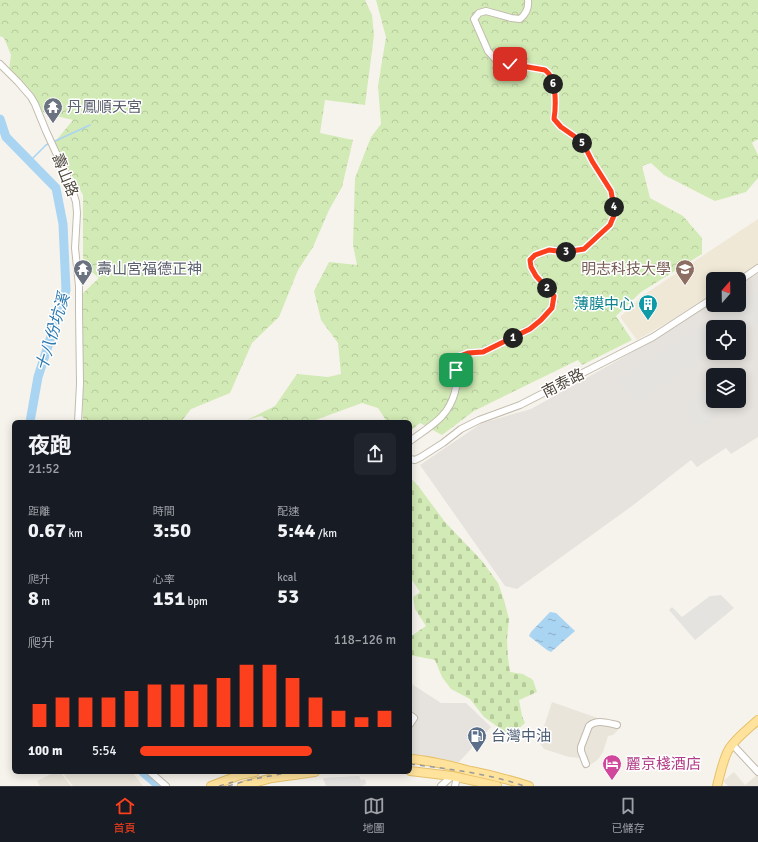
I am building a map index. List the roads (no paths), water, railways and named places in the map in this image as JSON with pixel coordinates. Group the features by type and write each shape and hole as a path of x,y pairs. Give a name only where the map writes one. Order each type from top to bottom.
{"main road":[{"path":"717,786 728,751 732,744 758,720"},
{"path":"412,759 460,768 529,786"},
{"path":"412,771 454,776 497,786"},
{"path":"211,786 238,774"},
{"path":"246,785 272,778 301,774"}],"street":[{"path":"412,440 441,418 448,410 457,383 456,362 460,356 468,353 483,352 530,329 552,308 554,296 536,276 531,267 530,260 535,255 549,250 566,252 584,249 610,225 615,213 611,191 584,145 561,127 554,119 554,90 549,73 545,70 496,60 488,51 475,23 474,20 476,16 486,11 520,19 526,14 529,5 528,0"},
{"name":"壽山路","path":"0,64 22,87 35,104 70,184 76,202 77,212 74,248 79,286 80,384 78,420"},
{"path":"746,276 758,268"},
{"name":"南泰路","path":"412,459 416,460 461,430 479,420 520,405 653,337 706,303"},
{"path":"586,764 581,747 589,726 592,723 598,722 617,725"},
{"path":"732,744 758,772"},
{"path":"152,774 166,786"},
{"path":"238,774 246,785"},
{"path":"441,786 454,776"},
{"path":"454,776 455,786"}],"water":[{"path":"550,612 556,613 575,631 551,652 529,636"}],"waterway":[{"name":"十八份坑溪","path":"0,119 6,137 56,188 63,224 66,290 38,377 30,420"},
{"path":"53,142 90,125"},
{"path":"30,161 50,143"},
{"name":"十八份坑溪","path":"145,774 159,786"}],"railway":[{"path":"412,764 482,775 524,786"},
{"path":"228,786 280,774"},
{"path":"219,786 233,782"}],"place":[{"name":"丹鳳順天宮","path":"53,124"},
{"name":"壽山宮福德正神","path":"83,286"},
{"name":"明志科技大學","path":"685,286"},
{"name":"薄膜中心","path":"648,321"},
{"name":"台灣中油","path":"477,753"},
{"name":"麗京棧酒店","path":"612,781"}]}
